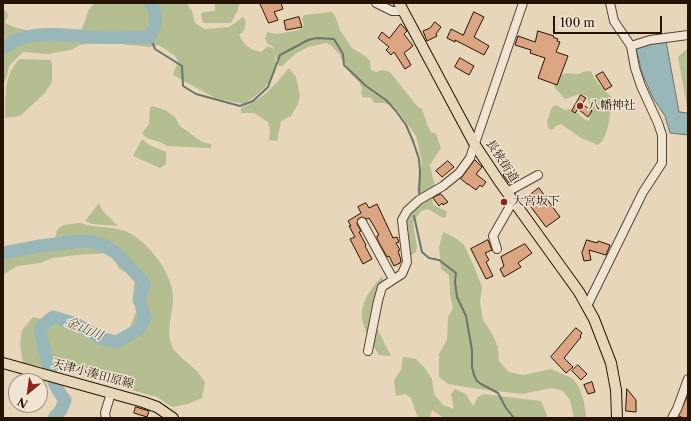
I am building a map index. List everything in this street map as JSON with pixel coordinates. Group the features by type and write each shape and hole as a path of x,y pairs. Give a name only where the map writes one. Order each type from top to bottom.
{"main road":[{"name":"長狭街道","path":"401,7 475,144 587,306 600,332 611,364 616,390 617,418"},
{"name":"天津小湊田原線","path":"3,363 150,404 173,418"}],"street":[{"path":"376,3 392,11 401,7"},
{"path":"368,351 382,288 402,274 406,262 402,220 407,211 419,200 443,186 459,172 470,158 523,3"},
{"path":"587,306 643,192 662,163 662,135 641,86 635,68 631,46 614,21 610,3"},
{"path":"631,46 650,40 688,34"},
{"path":"507,192 538,175"},
{"path":"497,249 493,236 514,201"},
{"path":"362,222 393,279"},
{"path":"672,418 677,409 688,379"},
{"path":"106,418 105,413 111,393"}],"green space":[{"path":"95,3 187,3 192,11 195,23 205,29 229,27 243,17 246,22 244,31 239,35 243,42 248,46 261,52 268,46 274,49 265,39 267,32 277,34 298,30 304,26 302,19 304,15 332,12 340,30 352,48 370,61 371,70 376,72 382,70 390,72 417,106 422,109 431,132 436,134 441,148 430,165 435,187 432,197 433,204 447,212 446,217 443,218 428,209 421,211 413,222 417,247 416,252 412,255 408,254 404,224 420,196 417,190 422,163 416,136 394,106 384,103 374,103 371,98 363,98 361,93 362,89 359,82 351,74 340,55 331,45 326,43 308,47 295,54 282,66 279,66 274,51 276,66 273,77 259,93 244,104 215,98 173,75 178,61 175,56 159,45 149,47 103,42 80,45 71,50 48,54 23,52 9,66 3,85 3,9 8,15 5,23 23,30 53,32 82,29 89,9"},
{"path":"215,3 239,3 238,10 231,23 203,23 201,15 203,12 215,11"},
{"path":"688,48 688,112 678,57"},
{"path":"19,59 51,60 52,82 45,93 20,116 5,118 6,87 10,73"},
{"path":"289,68 296,77 300,95 298,104 291,116 281,121 277,141 269,140 270,130 268,122 254,113 241,113 241,108 256,100 268,91"},
{"path":"591,71 600,85 612,97 607,130 602,141 598,145 581,138 561,124 552,130 548,128 547,121 552,107 556,105 565,110 569,109 575,111 589,121 591,110 587,96 580,94 565,99 554,87 555,78 566,73 579,74 582,72"},
{"path":"152,106 165,110 175,117 180,126 202,142 211,144 211,148 167,146 147,138 142,133 149,124 150,108"},
{"path":"142,139 149,145 166,152 166,164 160,168 133,156"},
{"path":"99,203 102,210 118,226 92,224 85,221"},
{"path":"80,223 125,231 142,242 151,251 165,270 170,281 173,301 169,330 170,341 173,349 198,372 205,382 202,398 188,404 172,407 157,397 103,380 101,372 96,371 87,374 23,363 20,344 22,330 33,317 59,322 98,344 120,337 128,332 136,312 133,295 135,276 119,269 112,253 53,258 40,263 17,266 3,274 3,247 16,247 55,239 57,230 63,225"},
{"path":"443,232 454,237 464,245 473,264 482,287 480,302 483,320 493,335 498,347 499,361 509,372 523,375 551,369 572,378 579,387 584,402 585,418 574,418 570,400 563,391 552,388 522,394 448,384 439,377 439,354 447,340 448,317 453,308 450,294 449,275 441,269 439,247"},
{"path":"382,276 384,282 370,314 391,356 379,355 367,333 362,315 366,297"},
{"path":"403,357 416,359 425,368 432,379 434,394 443,405 454,409 451,394 455,389 466,394 473,406 478,397 484,394 541,401 547,415 546,418 444,418 432,410 430,418 418,418 411,398 405,394 396,396 394,380 401,370"}],"water":[{"path":"666,41 679,112 688,113 688,135 670,133 665,116 653,98 642,73 636,48"}],"building":[{"path":"260,3 281,3 283,9 274,12 278,20 269,23"},
{"path":"474,12 484,17 474,37 489,46 484,55 455,40 455,42 447,38 451,29 463,35"},
{"path":"299,17 302,27 286,30 284,21"},
{"path":"435,22 441,27 436,34 437,36 427,41 423,31 430,28"},
{"path":"401,24 407,31 404,34 413,46 404,53 411,65 405,69 394,52 391,55 386,50 389,47 378,38 382,32 389,38"},
{"path":"538,31 554,36 553,37 558,39 557,41 560,42 556,52 568,56 557,85 538,78 545,58 530,53 531,50 515,45 518,36 535,42"},
{"path":"460,58 474,66 469,75 455,67"},
{"path":"603,72 612,86 605,90 596,76"},
{"path":"581,95 586,98 582,104 592,111 588,117 578,109 575,113 572,111"},
{"path":"503,155 519,175 509,183 503,175 506,172 497,160"},
{"path":"475,160 482,167 476,174 486,182 482,187 480,185 476,190 461,179"},
{"path":"448,161 454,167 442,177 436,171"},
{"path":"539,188 560,217 546,227 525,199"},
{"path":"441,194 448,202 443,205 442,203 439,206 433,198"},
{"path":"366,203 369,208 377,204 393,238 397,237 399,242 396,243 400,250 398,251 401,260 400,263 394,266 377,239 377,236 379,235 369,218 367,219 362,217 358,219 357,224 361,231 359,232 366,245 365,246 372,259 363,264 350,239 355,237 348,221 361,213 358,207"},
{"path":"488,240 492,250 485,253 489,260 486,262 493,276 486,279 471,249"},
{"path":"587,240 597,243 598,241 610,245 606,255 589,250 591,260 584,261 582,253"},
{"path":"525,244 532,253 518,263 521,267 504,277 500,269 504,266 501,257"},
{"path":"576,328 582,333 580,336 581,337 564,358 573,367 566,373 551,357"},
{"path":"578,365 587,374 581,380 572,371"},
{"path":"592,382 595,392 588,394 584,385"},
{"path":"627,389 636,400 636,412 626,411"},
{"path":"688,395 688,418 683,418 679,416"},
{"path":"136,407 149,411 147,417 134,413"}],"waterway":[{"name":"金山川","path":"3,48 23,38 44,35 150,37 156,20 155,12 151,3"},
{"path":"150,37 155,49 182,66 183,86 196,94 240,106 253,101 268,87 280,55 308,40 317,38 334,39 343,54 344,65 366,86 386,100 406,125 419,159 419,193"},
{"path":"414,216 422,252 429,258 439,260 456,273 455,282 457,297 466,316 472,350 472,367 474,375 477,381 498,393 506,408 514,418"},
{"name":"金山川","path":"3,253 79,241 92,242 105,246 116,253 141,279 144,286 139,300 145,319 139,329 117,342 100,338 76,324 53,317 42,326 40,332 49,368 55,385 65,400 61,410 54,418"}],"place":[{"name":"八幡神社","path":"580,106"},
{"name":"大宮坂下","path":"504,202"}]}
